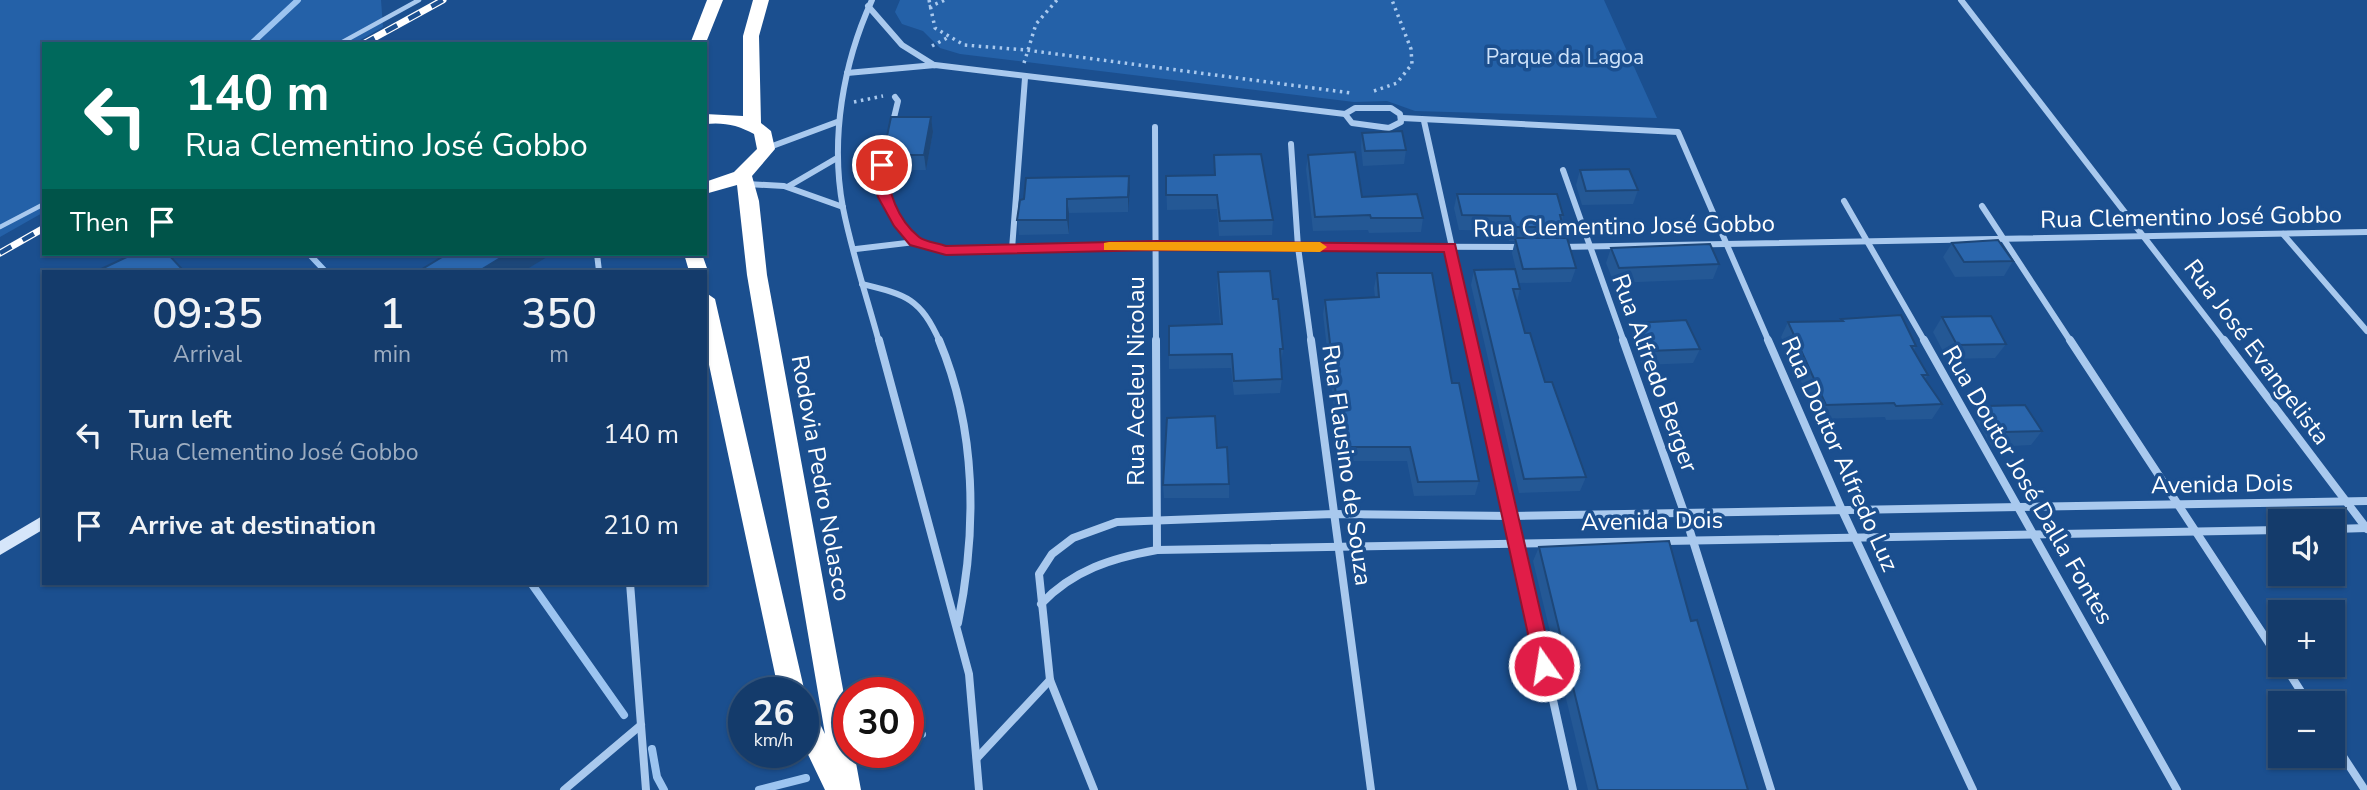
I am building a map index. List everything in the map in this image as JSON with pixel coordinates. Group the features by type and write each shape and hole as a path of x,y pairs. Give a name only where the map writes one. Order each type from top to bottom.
{"highway":[{"path":"699,42 715,0"},
{"path":"752,125 751,36 761,0"},
{"path":"707,119 744,120 762,131 766,149 744,179 707,188"},
{"name":"Rodovia Pedro Nolasco","path":"744,179 750,201 757,275 848,790"},
{"path":"707,308 788,677"},
{"path":"819,749 839,790"}],"street":[{"name":"Rua José Evangelista","path":"1961,0 2146,237 2367,529"},
{"path":"870,3 902,45 935,65"},
{"path":"870,3 847,73 840,105 837,158 843,207 969,674 979,790"},
{"path":"847,73 935,65 1025,78 1345,114 1354,108 1391,108 1402,118 1424,121 1515,542 1573,790"},
{"path":"1012,249 1025,78"},
{"path":"895,97 898,102 880,180 899,223 915,242"},
{"path":"1345,114 1352,123 1389,128 1399,125 1402,118"},
{"name":"Rua Doutor Alfredo Luz","path":"1424,121 1678,132 1842,510 1973,790"},
{"path":"766,149 838,122"},
{"name":"Rua Aceleu Nicolau","path":"1155,127 1157,550"},
{"name":"Rua Flausino de Souza","path":"1291,144 1298,247 1371,790"},
{"path":"789,186 837,158"},
{"name":"Rua Alfredo Berger","path":"1563,170 1684,512 1771,790"},
{"path":"744,179 789,186 843,207"},
{"name":"Rua Doutor José Dalla Fontes","path":"1844,201 2020,507 2177,790"},
{"path":"1982,206 2268,641"},
{"name":"Rua Clementino José Gobbo","path":"1548,247 2367,232"},
{"path":"2283,234 2367,331"},
{"name":"Rua Clementino José Gobbo","path":"915,242 946,251 1156,246 1534,247"},
{"path":"856,248 915,242"},
{"path":"862,284 900,293 916,302 932,321 949,369 970,465 972,519 969,568 957,627"},
{"name":"Avenida Dois","path":"1094,790 1050,680 1040,605 1039,574 1052,554 1073,538 1118,522 1334,514 1511,516 2367,501"},
{"path":"0,549 42,522"},
{"path":"2345,529 2367,529"},
{"name":"Avenida Dois","path":"1040,605 1057,585 1082,570 1112,558 1157,550 2268,530"},
{"path":"629,585 646,790"},
{"path":"977,758 1050,680"},
{"path":"564,790 641,725"},
{"path":"2345,759 2365,790"}],"lane":[{"path":"343,42 419,0"},
{"path":"0,227 42,205"}],"path":[{"path":"929,0 934,28 964,46 1026,50 1358,93"},
{"path":"929,7 945,0"},
{"path":"1025,78 1026,50 1037,24 1057,0"},
{"path":"1368,92 1397,83 1412,64 1412,51 1399,24 1392,0"},
{"path":"840,105 872,97 895,97"}],"green space":[{"path":"0,0 381,0 383,27 357,42 42,42 42,213 0,237"},
{"name":"Parque da Lagoa","path":"900,0 1604,0 1657,118 1415,111 1387,101 1354,102 960,54 940,48 923,31 902,24 895,12"}],"building":[{"path":"891,117 931,117 924,155 883,155"},
{"path":"1402,131 1406,150 1365,151 1362,133"},
{"path":"1355,152 1362,197 1417,194 1423,218 1371,218 1370,215 1315,217 1308,155"},
{"path":"1261,154 1273,220 1220,221 1217,195 1166,195 1166,176 1215,175 1214,155"},
{"path":"1629,169 1638,190 1586,191 1580,170"},
{"path":"1129,176 1128,197 1067,199 1067,220 1017,220 1020,200 1024,199 1026,178"},
{"path":"1457,194 1557,194 1563,215 1560,215 1563,227 1512,227 1510,216 1462,215"},
{"path":"1515,238 1567,238 1576,268 1523,269"},
{"path":"1998,240 2013,261 1964,262 1952,243"},
{"path":"1710,244 1719,264 1619,268 1611,248"},
{"path":"129,256 170,256 182,269 180,270 99,270"},
{"path":"444,256 504,256 481,270 421,270"},
{"path":"1515,269 1520,289 1513,289 1525,333 1530,333 1545,382 1552,382 1586,477 1524,479 1474,270"},
{"path":"1270,271 1273,299 1278,299 1283,349 1280,349 1282,379 1234,381 1232,354 1169,355 1169,326 1222,324 1218,272"},
{"path":"1377,273 1432,273 1452,383 1459,383 1479,481 1418,482 1410,447 1342,447 1325,300 1379,297"},
{"path":"1901,315 1916,346 1911,346 1928,375 1922,375 1942,404 1826,405 1788,322 1843,321 1841,319"},
{"path":"1991,316 2006,344 1957,345 1942,317"},
{"path":"1686,320 1700,349 1648,351 1636,323"},
{"path":"2025,405 2042,431 2003,432 1987,406"},
{"path":"1215,416 1217,448 1227,447 1229,484 1163,485 1167,418"},
{"path":"1669,541 1691,621 1697,620 1748,790 1598,790 1539,547"}],"waterway":[{"path":"253,42 298,0"},
{"path":"311,256 324,270"},
{"path":"532,585 624,715"},
{"path":"652,749 657,777 664,790"},
{"path":"759,790 806,778"}],"railway":[{"path":"367,42 443,0"},
{"path":"0,253 42,229"}],"slow traffic":[{"path":"1109,247 1320,247"}],"route":[{"path":"882,165 880,180 885,197 899,223 915,242 946,251 1156,246 1450,247 1544,666"}]}
